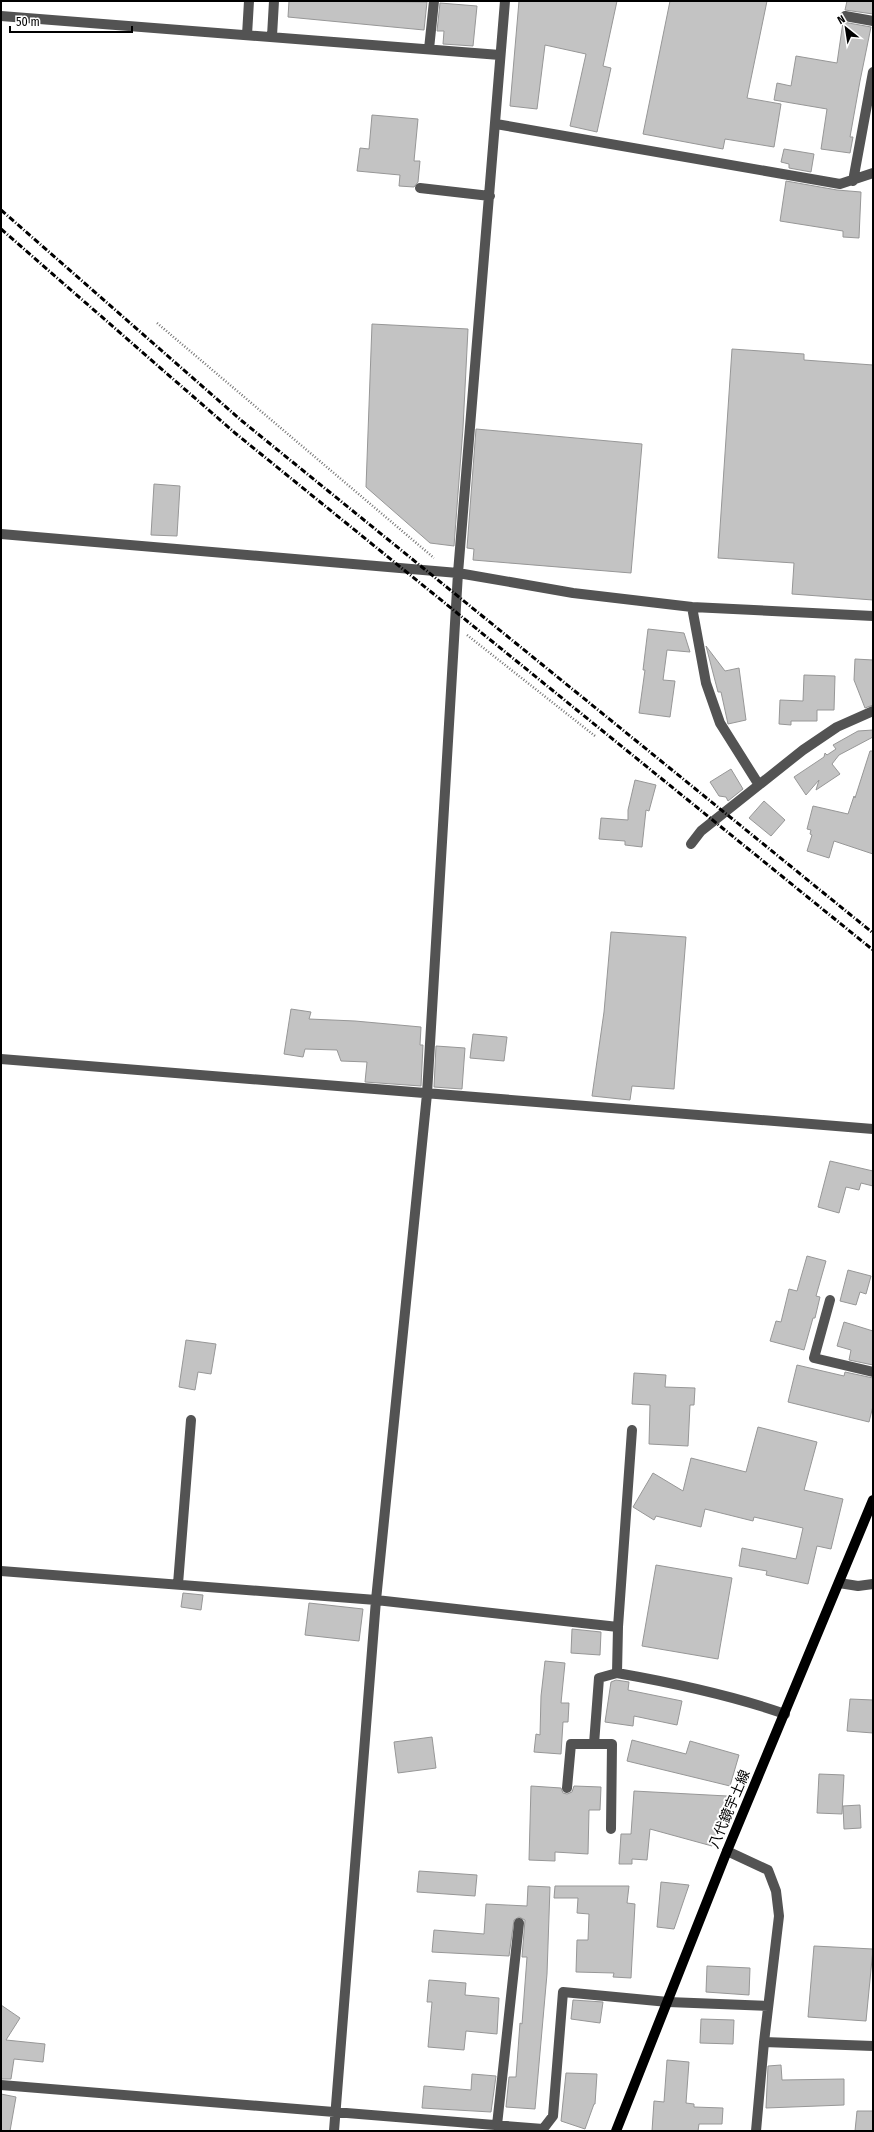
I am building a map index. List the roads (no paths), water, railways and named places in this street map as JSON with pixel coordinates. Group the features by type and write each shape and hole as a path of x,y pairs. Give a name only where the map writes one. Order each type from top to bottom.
{"main road":[{"name":"八代鏡宇土線","path":"616,2131 727,1851 873,1500"}],"street":[{"path":"247,35 249,1"},
{"path":"272,36 274,1"},
{"path":"429,49 434,1"},
{"path":"334,2131 376,1600 426,1094 456,626 458,573 505,1"},
{"path":"1,16 500,55"},
{"path":"845,16 873,21"},
{"path":"853,180 873,72"},
{"path":"496,124 840,184 873,173"},
{"path":"420,188 490,196"},
{"path":"1,534 458,573 573,593 692,607 873,616"},
{"path":"692,607 706,683 720,723 759,785"},
{"path":"691,844 701,831 803,750 837,727 873,711"},
{"path":"1,1059 873,1129"},
{"path":"830,1300 814,1358 873,1372"},
{"path":"178,1584 191,1420"},
{"path":"617,1673 618,1627 632,1430"},
{"path":"1,1571 376,1600 618,1627"},
{"path":"839,1583 858,1586 873,1584"},
{"path":"594,1744 599,1678 617,1673 662,1681 754,1703 785,1714"},
{"path":"567,1788 571,1744 612,1744 611,1829"},
{"path":"727,1851 768,1870 776,1891 779,1916 764,2042 756,2131"},
{"path":"498,2125 519,1923"},
{"path":"1,2085 498,2125 543,2130 553,2116 564,1992 668,2002 768,2006"},
{"path":"764,2042 873,2046"}],"railway":[{"path":"1,210 242,421 873,933"},
{"path":"1,229 235,433 873,950"}]}
